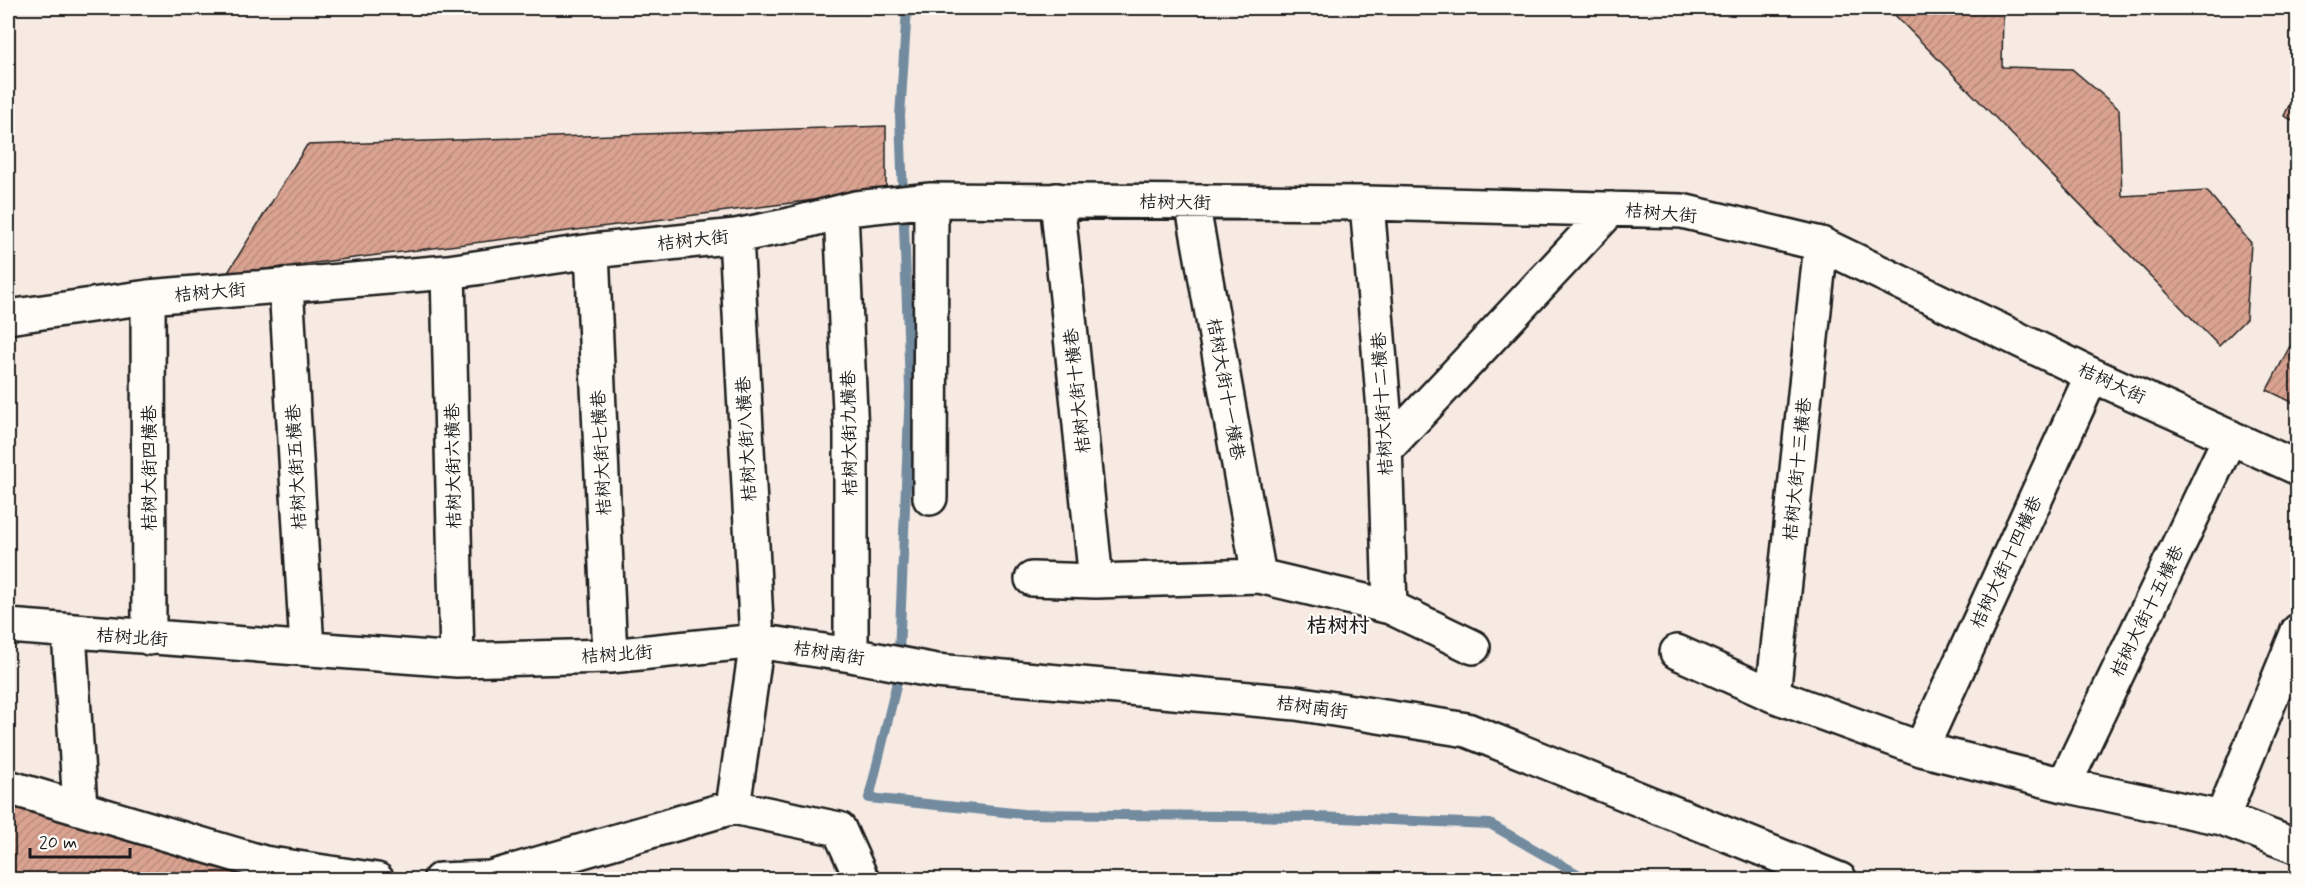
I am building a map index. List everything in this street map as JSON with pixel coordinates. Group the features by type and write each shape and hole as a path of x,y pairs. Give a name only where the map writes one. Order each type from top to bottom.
{"street":[{"name":"桔树大街","path":"8,317 148,297 448,272 592,251 735,236 849,210 932,200 1367,203 1682,212 1821,244 2092,375 2298,468"},
{"path":"930,498 932,200"},
{"name":"桔树大街十横巷","path":"1057,200 1096,581"},
{"name":"桔树大街十一横巷","path":"1192,202 1260,576"},
{"name":"桔树大街十二横巷","path":"1367,203 1386,449 1390,607"},
{"path":"1386,449 1611,209"},
{"name":"桔树大街九横巷","path":"849,210 851,433 857,656"},
{"name":"桔树大街八横巷","path":"735,236 758,641"},
{"name":"桔树大街十三横巷","path":"1773,695 1821,244"},
{"name":"桔树大街七横巷","path":"592,251 610,656"},
{"name":"桔树大街六横巷","path":"448,272 457,660"},
{"name":"桔树大街五横巷","path":"286,285 307,649"},
{"name":"桔树大街四横巷","path":"148,297 149,638"},
{"name":"桔树大街十四横巷","path":"1921,749 2092,375"},
{"name":"桔树大街十五横巷","path":"2064,785 2230,437"},
{"path":"1032,579 1096,581 1260,576 1390,607 1473,647"},
{"name":"桔树北街","path":"8,626 457,660 610,656 758,641"},
{"path":"2222,818 2298,631"},
{"path":"69,632 80,807"},
{"path":"733,807 758,641"},
{"name":"桔树南街","path":"758,641 936,671 1296,703 1467,730 1840,879"},
{"path":"1677,652 1773,695 1921,749 2064,785 2222,818 2298,847"},
{"path":"8,787 264,862 377,879"},
{"path":"440,879 490,878 733,807 839,829 862,879"}],"building":[{"path":"1888,8 2003,8 2002,67 2072,69 2119,109 2122,196 2207,191 2251,243 2246,319 2219,346"},
{"path":"2295,93 2298,94 2298,123 2284,116"},
{"path":"886,126 886,191 227,274 307,145"},
{"path":"2298,343 2298,405 2267,390 2290,346"},
{"path":"8,798 300,880 8,880"}],"waterway":[{"path":"907,8 900,116 910,388 898,678 869,798 1023,814 1316,817 1490,824 1588,880"}],"district":[{"name":"桔树村","path":"1338,625"}]}
